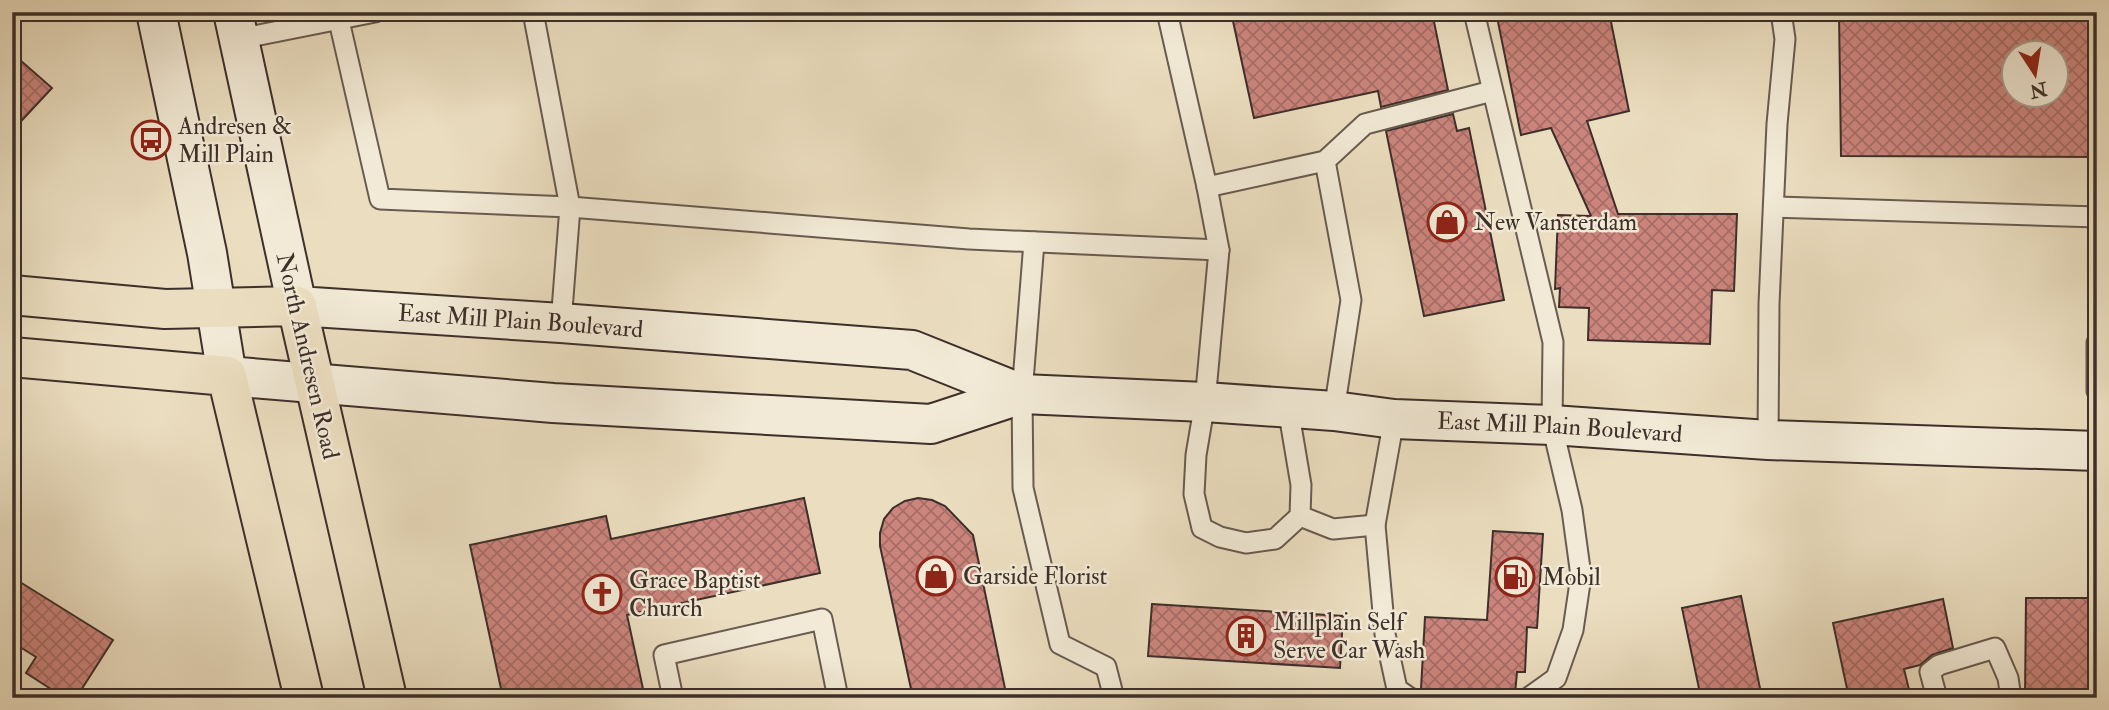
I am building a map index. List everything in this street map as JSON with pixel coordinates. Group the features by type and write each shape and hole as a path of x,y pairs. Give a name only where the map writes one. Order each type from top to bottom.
{"main road":[{"path":"156,12 202,226 227,376 304,698"},
{"name":"North Andresen Road","path":"236,25 314,385 387,698"},
{"name":"East Mill Plain Boulevard","path":"12,295 165,309 297,306 912,350 1022,394 1205,402 1334,411 1394,419 1552,425 1768,440 2097,451"},
{"name":"East Mill Plain Boulevard","path":"12,356 314,385 554,403 931,424 1022,394"}],"lane":[{"path":"236,25 375,12"},
{"path":"533,12 570,207 561,323"},
{"path":"1167,12 1219,250 1205,402 1196,455 1194,494 1202,528 1220,537 1246,542 1275,539 1300,516 1301,485 1288,408"},
{"path":"1474,12 1553,342 1552,425 1572,510 1581,576 1573,630 1556,678 1528,698"},
{"path":"1768,440 1769,304 1777,124 1785,39 1781,12"},
{"path":"338,16 380,199 570,207 957,239 1219,250"},
{"path":"1207,187 1325,161 1365,124 1492,91"},
{"path":"1325,161 1351,300 1334,411"},
{"path":"1774,207 2097,217"},
{"path":"1034,242 1022,394 1023,488 1060,645 1106,667 1114,698"},
{"path":"2097,343 2097,391"},
{"path":"1394,419 1375,525 1385,635 1397,689 1410,698"},
{"path":"1300,516 1333,529 1375,525"},
{"path":"673,698 664,655 822,619 838,698"},
{"path":"1937,698 1930,672 1939,665 1995,648 2008,678 2011,698"}],"building":[{"path":"1231,12 1432,12 1448,90 1381,107 1378,91 1254,118"},
{"path":"1496,12 1609,12 1629,111 1587,121 1618,214 1737,214 1734,291 1712,290 1710,344 1588,340 1589,308 1559,307 1560,288 1555,289 1558,215 1591,216 1551,128 1521,135"},
{"path":"1839,12 2097,12 2097,157 1841,156"},
{"path":"12,53 52,88 12,131"},
{"name":"New Vansterdam","path":"1453,114 1457,131 1469,128 1504,300 1424,316 1386,131"},
{"name":"Grace Baptist Church","path":"804,498 820,573 627,615 645,698 503,698 470,545 606,516 611,539"},
{"path":"918,498 945,506 973,535 1007,698 913,698 880,546 880,533 884,519 893,508"},
{"path":"1493,531 1543,534 1537,628 1527,627 1525,672 1517,672 1515,694 1421,689 1425,617 1487,620"},
{"path":"12,577 113,640 76,698 65,698 26,673 36,657 12,642"},
{"path":"1741,596 1762,698 1701,698 1682,608"},
{"path":"2026,598 2097,598 2097,698 2025,698"},
{"path":"1943,599 1953,648 1932,655 1920,665 1904,669 1911,698 1849,698 1833,623"},
{"name":"Millplain Self Serve Car Wash","path":"1152,604 1343,616 1340,668 1148,656"}],"place":[{"name":"Andresen & Mill Plain","path":"151,140"},
{"name":"New Vansterdam","path":"1447,222"},
{"name":"Garside Florist","path":"936,576"},
{"name":"Mobil","path":"1515,577"},
{"name":"Grace Baptist Church","path":"602,594"},
{"name":"Millplain Self Serve Car Wash","path":"1246,636"}]}
